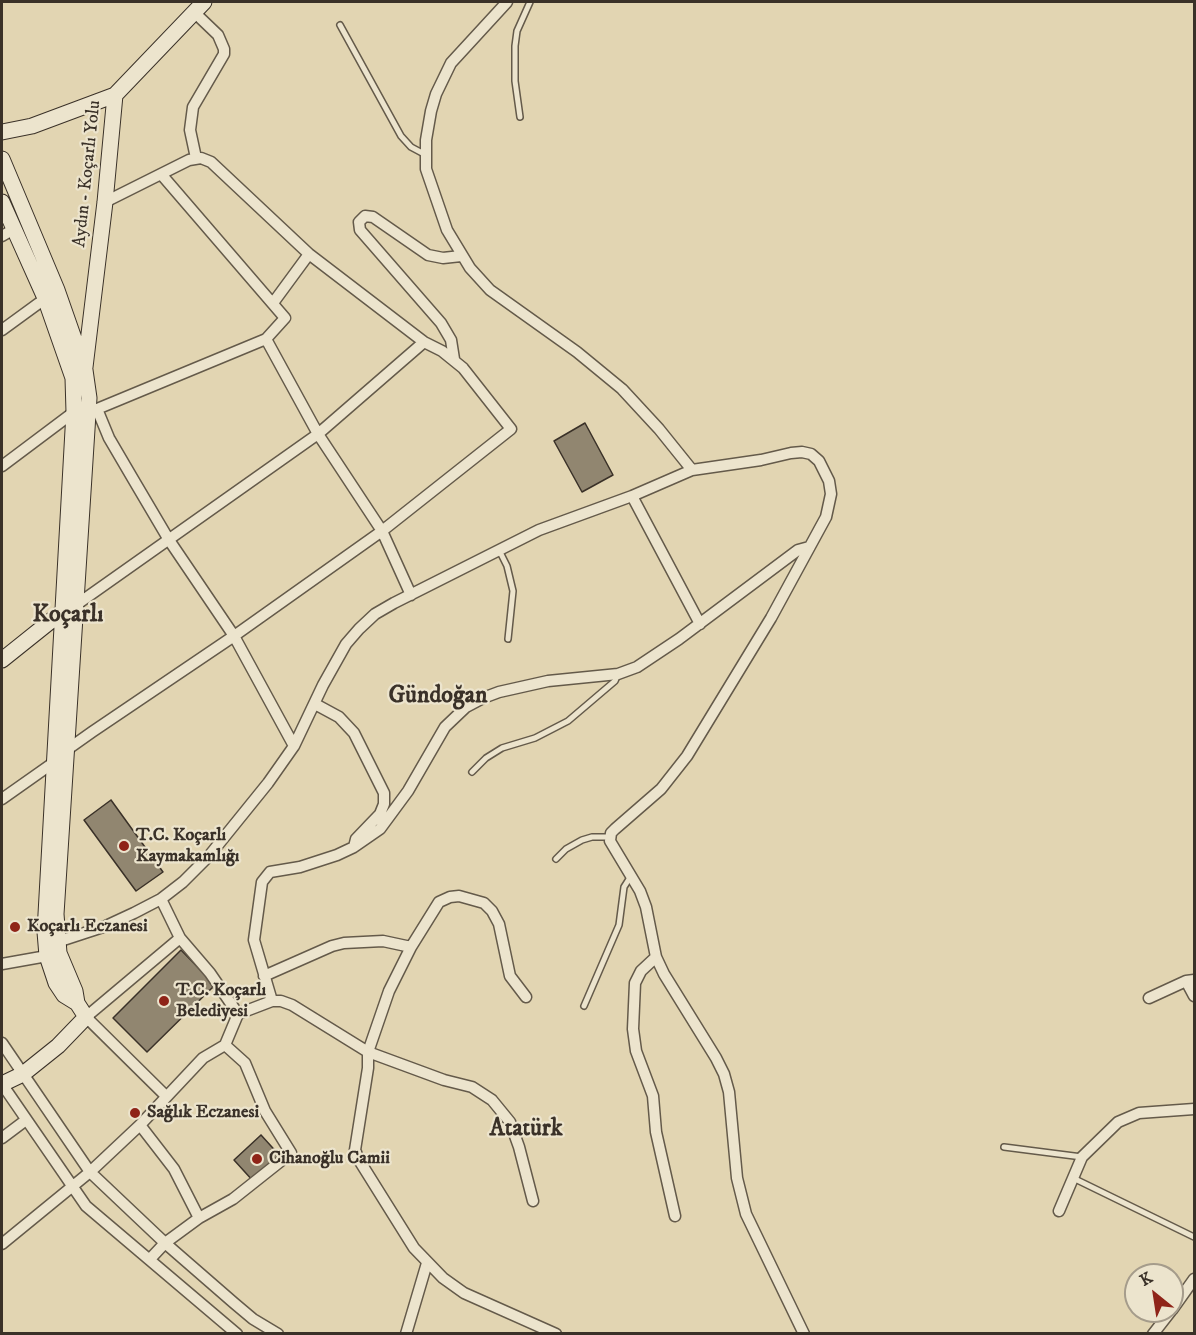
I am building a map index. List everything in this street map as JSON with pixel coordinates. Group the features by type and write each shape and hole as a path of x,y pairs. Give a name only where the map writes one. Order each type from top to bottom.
{"main road":[{"name":"Aydın - Koçarlı Yolu","path":"79,374 105,202 115,95 200,7"},
{"path":"2,132 32,126 115,95"},
{"path":"2,159 89,398 69,607 68,749 56,914 50,948"},
{"path":"2,202 8,233 51,294"},
{"path":"68,626 2,660 69,607"},
{"path":"2,1084 23,1074 58,1046 86,1017 77,1003 64,995 56,983 45,913 53,763 68,626"}],"street":[{"path":"507,2 451,63 431,111 426,169 444,220 461,256 480,279 502,299 578,352 622,389 659,429 692,470"},
{"path":"196,158 190,130 193,106 224,54 218,35 200,7"},
{"path":"2,799 53,763 68,749 234,636 382,531 511,429 464,368 454,359 424,342 309,254 211,162 196,158 105,202"},
{"path":"2,466 87,410 266,339 285,318 161,174"},
{"path":"454,359 451,340 441,323 360,230 359,222 364,216 373,217 428,255 442,258 461,256"},
{"path":"273,303 309,254"},
{"path":"2,330 51,294"},
{"path":"266,339 318,434 382,531 411,595"},
{"path":"69,607 169,540 318,434 424,342"},
{"path":"87,410 109,438 169,540 234,636 294,746"},
{"path":"2,964 106,926 161,899 183,882 209,856 268,783 294,746 346,644 375,614 539,530 632,496 692,470 792,453 811,454 819,461 830,481 831,494 826,517 771,618 687,756 661,789 615,829 610,837 611,846 631,876 646,907 657,957 664,974 717,1058 724,1074 729,1092 737,1178 746,1214 804,1334"},
{"path":"632,496 700,624"},
{"path":"273,1001 254,940 262,882 265,876 275,870 300,867 337,855 354,847 380,829 408,791 445,727 466,707 499,692 538,683 618,674 647,662 798,550 809,547"},
{"path":"315,704 339,717 354,733 384,793 384,804 380,814 356,839 354,847"},
{"path":"526,997 510,976 496,917 484,903 459,896 440,902 411,947 389,991 368,1052 368,1068 355,1150 404,1232 427,1263 443,1278 465,1293 556,1334"},
{"path":"161,899 180,938 210,973 238,1014"},
{"path":"166,1096 86,1017 180,938"},
{"path":"264,976 344,942 383,941 411,947"},
{"path":"657,957 641,971 635,983 633,1029 636,1051 652,1096 656,1132 675,1216"},
{"path":"1149,998 1190,980 1194,996"},
{"path":"2,1244 90,1172 140,1125 203,1058 225,1045 238,1014 273,1001 292,1005 368,1052 444,1080 472,1087 492,1100 510,1122 533,1201"},
{"path":"2,1043 90,1172 165,1243 253,1319 278,1334"},
{"path":"150,1259 165,1243 200,1218 233,1199 291,1153 265,1111 245,1063 225,1045"},
{"path":"2,1084 86,1206 237,1334"},
{"path":"1059,1211 1082,1157 1118,1122 1139,1113 1194,1108"},
{"path":"2,1138 26,1120"},
{"path":"140,1125 174,1169 200,1218"},
{"path":"406,1334 427,1263"},
{"path":"1184,1292 1194,1279"},
{"path":"220,1320 234,1302"}],"lane":[{"path":"520,117 515,81 515,46 517,31 530,2"},
{"path":"340,25 401,136 411,147 426,155"},
{"path":"499,550 507,566 513,591 508,639"},
{"path":"472,772 486,758 502,748 535,738 568,721 615,681 618,674"},
{"path":"556,859 566,849 582,840 610,837"},
{"path":"584,1006 619,925 624,886 631,876"},
{"path":"1004,1147 1082,1157"},
{"path":"1073,1178 1194,1237"}],"building":[{"path":"585,423 613,475 582,492 554,441"},
{"name":"T.C. Koçarlı Kaymakamlığı","path":"111,800 163,872 136,891 84,820"},
{"name":"T.C. Koçarlı Belediyesi","path":"181,950 215,985 147,1052 113,1018"},
{"name":"Cihanoğlu Camii","path":"261,1135 281,1157 254,1182 234,1160"}],"place":[{"name":"T.C. Koçarlı Kaymakamlığı","path":"124,846"},
{"name":"Koçarlı Eczanesi","path":"15,927"},
{"name":"T.C. Koçarlı Belediyesi","path":"164,1001"},
{"name":"Sağlık Eczanesi","path":"135,1113"},
{"name":"Cihanoğlu Camii","path":"257,1159"}],"district":[{"name":"Koçarlı","path":"68,616"},
{"name":"Gündoğan","path":"438,697"},
{"name":"Atatürk","path":"526,1130"}]}
